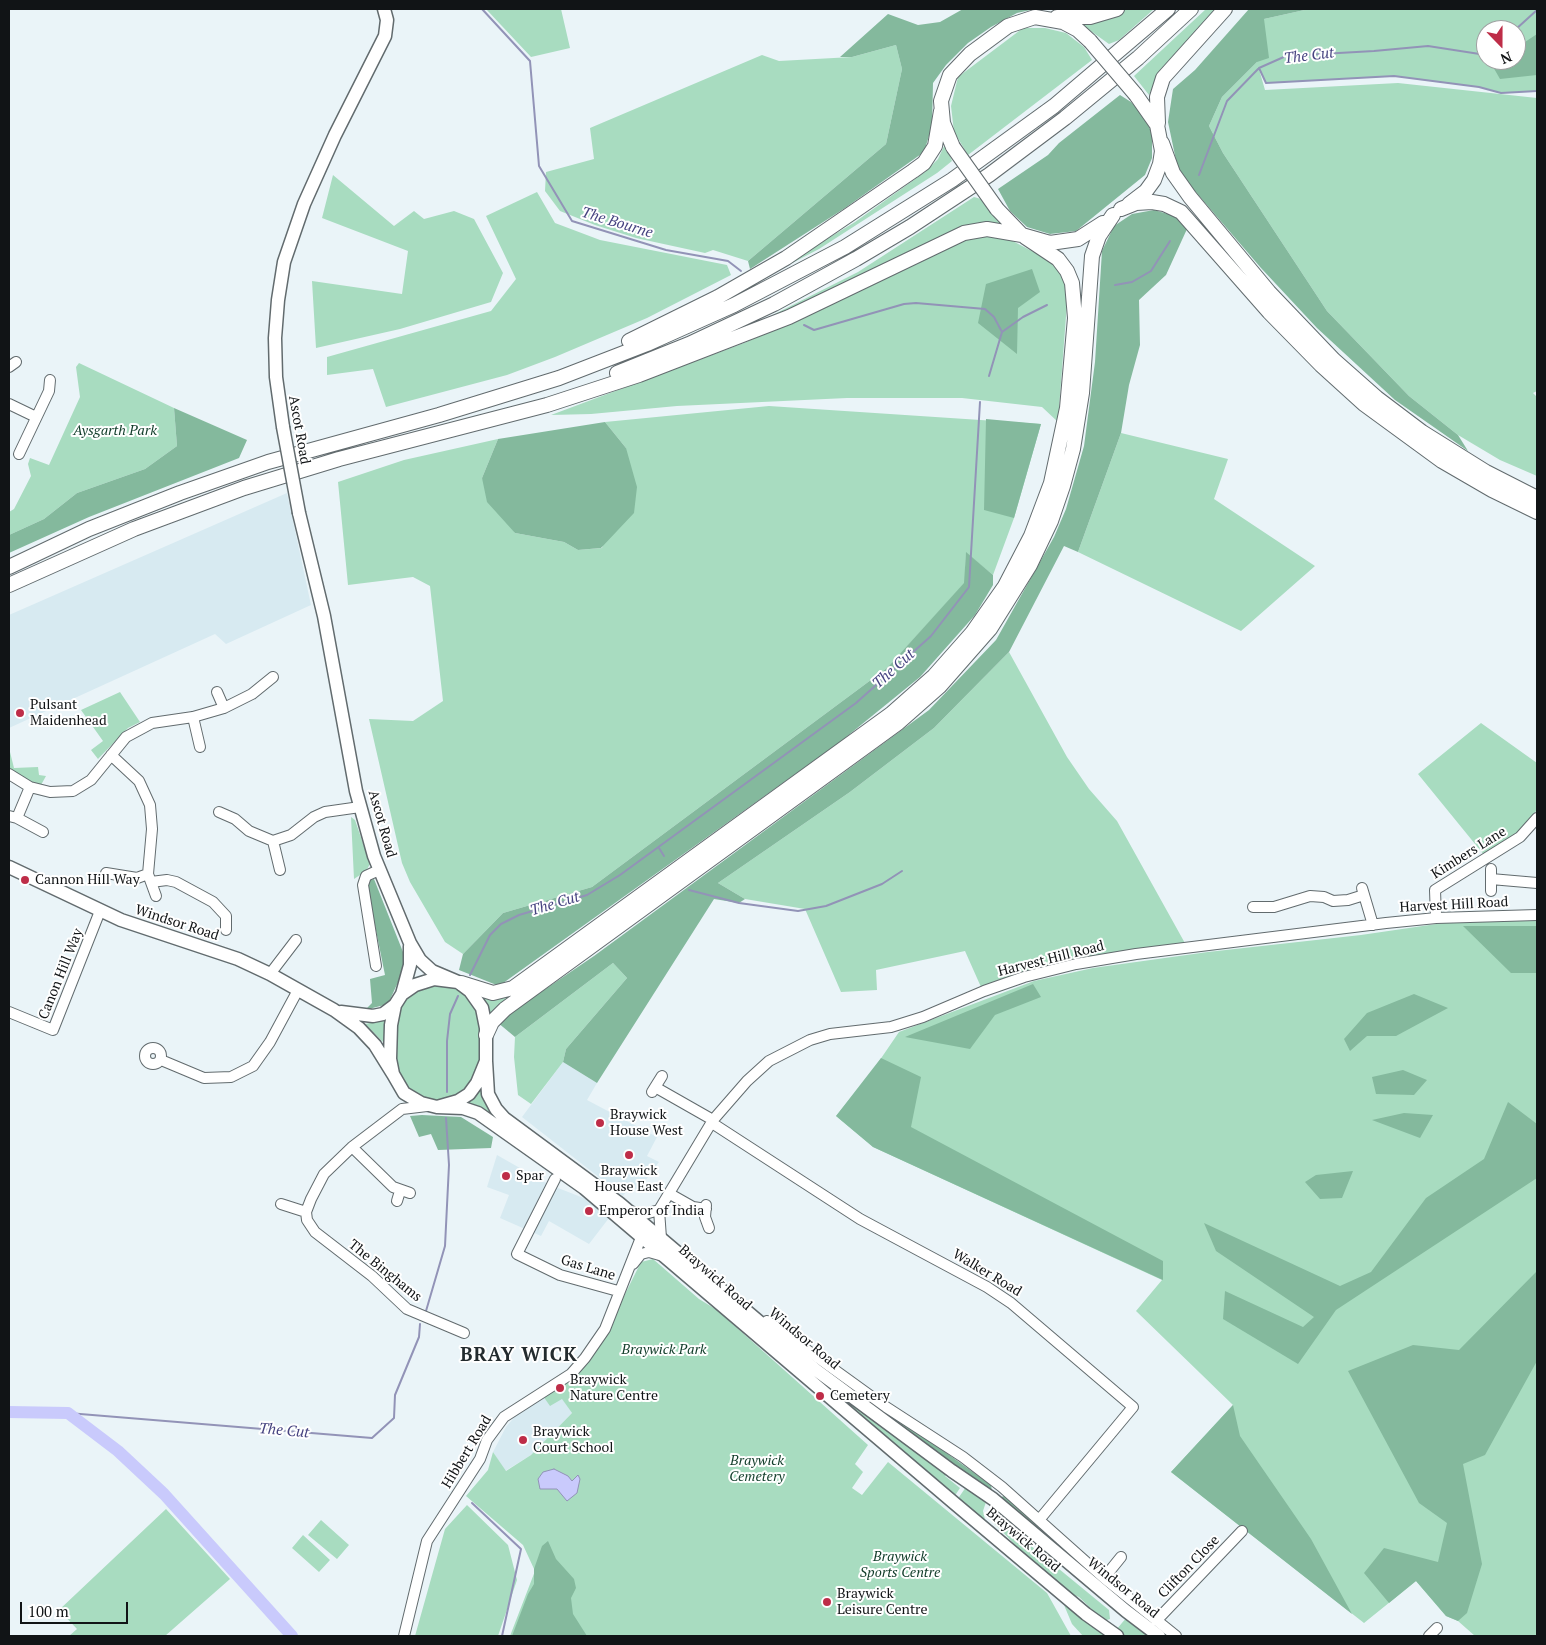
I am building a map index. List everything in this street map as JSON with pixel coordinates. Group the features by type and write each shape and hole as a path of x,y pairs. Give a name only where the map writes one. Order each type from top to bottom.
{"highway":[{"path":"529,387 688,312 786,258 840,223 924,163 935,146 946,83 962,60 1008,26 1025,18 1090,17 1117,9"},
{"path":"9,567 89,529 216,480 276,460 440,415 529,387 589,367 705,318 790,277 872,231 952,180 1023,130 1102,67 1168,9"},
{"path":"415,438 549,397 630,368 717,331 829,275 930,214 1015,156 1109,83 1191,9"},
{"path":"9,585 107,540 197,504 307,468 415,438 547,405 639,375 788,317 964,233 987,229 1050,243 1070,241 1090,233 1140,196 1154,180 1160,164 1161,139 1157,97 1163,78 1225,9"},
{"path":"1044,17 1071,26 1090,41 1136,95 1152,116 1173,174 1190,197 1269,292 1334,360 1377,398 1422,432 1486,472 1537,498"},
{"path":"459,982 493,993 512,988 891,714 934,676 972,633 1005,586 1038,518 1056,464 1068,408 1074,325 1072,284 1067,271 1058,259 1023,236 997,209 953,147 945,129 941,111"},
{"path":"486,1035 492,1022 505,1009 898,723 940,686 990,630 1034,558 1063,486 1073,449 1080,402 1092,256 1099,236 1117,212 1136,203 1152,202 1164,204 1181,212 1269,312 1321,365 1364,404 1410,440 1459,471 1537,512"}],"main road":[{"name":"Ascot Road","path":"384,9 387,20 385,36 339,127 304,204 284,262 274,338 276,377 299,513 324,616 360,807 379,870 410,943 428,969 459,982"},
{"name":"Windsor Road","path":"9,867 100,911 144,929 238,959 270,974 334,1010 370,1038 393,1074"},
{"name":"Ascot Road","path":"399,1000 410,965 410,943"},
{"path":"446,979 459,982 470,991 482,1008 486,1035 486,1061 481,1076 469,1094 458,1101 435,1106 415,1101 399,1087 393,1074 390,1043 392,1019 399,1000 415,985 427,980 446,979"},
{"name":"Windsor Road","path":"334,1010 373,1016 389,1011 399,1000"},
{"name":"Windsor Road","path":"486,1061 488,1094 500,1114 629,1211 816,1370 952,1471 994,1499 1126,1611 1159,1636"},
{"name":"Braywick Road","path":"435,1106 463,1108 482,1115 584,1188 668,1257 1086,1614 1117,1636"}],"street":[{"path":"18,454 49,391 50,380"},
{"path":"9,404 36,417"},
{"path":"9,774 30,787 50,792 73,791 90,780 126,737 152,723 193,717 224,708 270,683"},
{"path":"217,692 224,708"},
{"path":"193,717 200,747"},
{"path":"110,755 139,781 150,806 152,829 150,878 156,896"},
{"path":"30,787 13,817 42,832"},
{"path":"219,812 236,816 248,831 273,841 291,835 314,817 324,812 360,807"},
{"name":"Kimbers Lane","path":"1436,918 1435,890 1520,837 1537,818"},
{"path":"273,841 280,870"},
{"name":"Ascot Road","path":"376,966 363,885 366,876 379,870"},
{"path":"106,873 118,872 137,878 167,880 205,893 226,916 226,930"},
{"path":"1491,891 1491,874 1537,883"},
{"path":"1253,907 1274,907 1310,896 1324,897 1333,901 1348,900 1363,892 1373,925"},
{"name":"Canon Hill Way","path":"9,1012 53,1030 100,911"},
{"name":"Harvest Hill Road","path":"659,1210 713,1122 747,1081 769,1061 795,1047 824,1036 891,1026 923,1017 984,991 1024,977 1076,964 1136,954 1436,918 1537,916"},
{"path":"270,974 296,940"},
{"path":"161,1060 204,1078 231,1077 253,1066 270,1042 298,990"},
{"path":"662,1076 653,1090 713,1122"},
{"path":"399,1087 403,1098 402,1109"},
{"path":"281,1204 306,1212 324,1174 352,1147 402,1109 415,1106 435,1106"},
{"name":"Walker Road","path":"713,1122 860,1219 1012,1302 1133,1407 1039,1520"},
{"path":"352,1147 403,1195"},
{"name":"Gas Lane","path":"555,1179 517,1254 560,1275 618,1292"},
{"path":"670,1194 693,1208 706,1207 705,1217 709,1228"},
{"path":"629,1211 645,1214 659,1210 661,1238"},
{"name":"The Binghams","path":"306,1212 307,1220 315,1232 372,1276 407,1310 464,1333"},
{"name":"Hibbert Road","path":"404,1636 427,1541 480,1460 487,1440 504,1417 514,1409 536,1398 575,1368 605,1329 642,1235"},
{"path":"632,1264 641,1254 648,1252 668,1257"},
{"name":"Braywick Road","path":"726,1292 886,1407 963,1457 1039,1520 1104,1578 1176,1636"},
{"name":"Clifton Close","path":"1156,1621 1243,1532"},
{"path":"1104,1578 1121,1557"},
{"path":"1429,1636 1437,1628"}],"shaded area":[{"path":"287,493 311,605 226,644 215,634 9,728 9,615"},
{"path":"563,1062 597,1083 587,1100 657,1137 647,1156 659,1162 637,1192 629,1188 623,1196 522,1117"},
{"path":"497,1155 548,1184 525,1229 500,1218 509,1195 487,1187"},
{"path":"553,1186 586,1199 609,1218 589,1244 549,1221 541,1236 530,1231"},
{"name":"Braywick Court School","path":"543,1396 562,1398 572,1413 531,1455 505,1471 493,1452 506,1427 518,1413"}],"green space":[{"path":"486,9 561,9 570,48 531,57"},
{"path":"963,9 1035,9 1017,13 991,27 968,43 946,65 933,83 932,126 924,152 845,208 750,269 748,261 886,144 902,69 896,45 852,57 840,57 888,14 918,25 940,22"},
{"path":"1124,9 1154,9 1119,40 1109,44 1078,22"},
{"path":"1206,9 1216,9 1160,70 1149,95 1134,76"},
{"path":"1249,9 1309,9 1264,19 1269,58 1257,62 1222,97 1209,126 1223,153 1327,311 1409,396 1458,435 1468,451 1395,400 1317,328 1261,268 1188,183 1177,165 1168,122 1173,89 1195,70"},
{"path":"1309,9 1537,9 1537,91 1501,93 1479,87 1394,76 1266,83 1259,69 1265,90 1398,83 1537,98 1537,391 1533,393 1537,397 1537,476 1500,460 1458,435 1409,396 1327,311 1223,153 1209,126 1222,97 1257,62 1264,19"},
{"path":"1023,28 1045,28 1066,33 1084,47 1092,60 968,155 954,132 951,106 958,77"},
{"path":"1537,34 1537,75 1500,79 1495,70 1526,70 1526,41"},
{"path":"896,45 902,69 886,144 748,261 713,250 705,253 636,238 595,225 560,211 545,191 546,172 594,159 590,128 762,55 779,61 852,57"},
{"path":"1120,95 1131,102 1146,118 1152,135 1152,158 1145,175 1076,231 1050,234 1027,227 1010,211 998,189 1048,155 1059,143"},
{"path":"945,144 952,161 937,173 819,249 756,282 855,222 925,172 938,159"},
{"path":"333,175 394,226 414,211 424,219 454,211 474,219 503,273 491,302 400,329 316,348 312,281 402,294 408,251 322,218"},
{"path":"537,192 555,223 600,240 727,265 731,275 647,318 555,357 507,375 386,407 373,369 327,375 327,357 491,311 516,279 486,216"},
{"path":"974,197 981,199 1004,226 985,224 745,329 858,272"},
{"path":"1154,210 1175,216 1187,229 1166,275 1139,300 1140,345 1129,385 1121,433 1078,552 1064,546 1009,652 934,728 850,792 718,883 745,899 739,903 714,899 597,1083 563,1062 566,1049 627,978 613,963 515,1037 497,1022 594,956 929,710 996,640 1054,537 1066,509 1084,446 1095,362 1102,251 1114,226 1132,214"},
{"path":"983,234 1005,237 1045,258 1060,271 1068,290 1058,422 1042,407 962,398 847,398 677,406 591,414 551,415 744,343 851,295 953,243"},
{"path":"1032,269 1040,292 1018,308 1017,354 978,323 986,284"},
{"name":"Aysgarth Park","path":"79,363 174,408 177,446 145,469 77,493 44,519 9,535 9,512 14,509 31,476 28,464 30,458 49,465 80,397 76,367"},
{"path":"769,406 1041,424 1014,518 993,575 966,553 965,583 887,668 592,887 503,913 463,954 445,942 410,882 402,863 369,719 413,721 443,701 430,586 413,577 348,585 338,482 404,460 498,439 482,478 515,533 564,542 578,550 602,548 626,448 605,422"},
{"path":"174,408 247,440 239,458 89,517 9,553 9,535 44,519 77,493 145,469 177,446"},
{"path":"986,419 1041,424 1014,518 984,510"},
{"path":"605,422 626,448 637,487 634,513 601,548 578,550 564,542 515,533 487,502 482,478 498,439"},
{"path":"1121,433 1228,459 1214,499 1315,566 1241,631 1078,552"},
{"path":"966,552 993,575 993,585 975,615 920,677 840,742 499,986 459,970 463,954 503,913 592,887 887,668 964,583"},
{"path":"1009,652 1067,757 1089,789 1117,821 1186,945 1090,956 1033,970 981,987 965,951 876,970 877,990 841,992 805,909 745,899 718,883 850,792 934,728"},
{"path":"120,692 140,722 128,728 98,759 91,750 103,741 81,710"},
{"path":"1481,723 1537,763 1537,810 1516,834 1484,855 1418,774"},
{"path":"9,748 14,768 38,767 39,775 46,776 41,785 26,780 9,769"},
{"path":"351,817 355,820 370,864 366,871 354,879"},
{"path":"374,879 403,952 404,969 388,1004 365,1010 372,1003 370,979 385,975 366,881"},
{"path":"1537,919 1537,1636 1475,1636 1458,1621 1446,1616 1416,1581 1364,1623 1171,1472 1233,1405 1136,1311 1162,1280 873,1147 836,1116 871,1073 899,1032 1034,981 1093,968 1208,952 1361,935 1450,922"},
{"path":"1463,926 1537,926 1537,973 1511,973"},
{"path":"613,963 627,978 566,1049 563,1062 531,1104 518,1095 514,1057 515,1037"},
{"path":"445,984 461,990 479,1012 481,1058 479,1073 461,1094 435,1101 424,1099 410,1091 400,1078 395,1058 398,1013 405,999 422,987"},
{"path":"1033,984 1041,997 995,1015 970,1049 905,1037"},
{"path":"1414,994 1448,1008 1396,1036 1367,1036 1350,1051 1344,1039 1367,1013"},
{"path":"482,996 494,999 507,998 490,1015"},
{"path":"384,1020 385,1044 365,1024"},
{"path":"881,1058 921,1077 911,1127 1163,1261 1163,1280 873,1147 836,1116"},
{"path":"1403,1070 1427,1080 1414,1095 1376,1094 1372,1077"},
{"path":"481,1088 486,1104 503,1125 464,1104"},
{"path":"1508,1102 1537,1124 1537,1178 1336,1310 1298,1364 1223,1319 1225,1291 1303,1327 1314,1317 1216,1251 1204,1223 1340,1286 1371,1272 1426,1198 1484,1159"},
{"path":"1404,1113 1433,1115 1420,1138 1372,1120"},
{"path":"410,1116 461,1117 493,1137 491,1148 438,1150 431,1134 419,1137"},
{"path":"1353,1171 1342,1198 1320,1199 1305,1182 1316,1175"},
{"path":"653,1259 699,1299 717,1310 868,1445 855,1464 863,1472 852,1488 862,1495 888,1462 1047,1593 1071,1636 510,1636 535,1571 523,1545 466,1496 488,1470 493,1452 506,1471 531,1455 572,1413 562,1399 550,1406 543,1396 587,1364 603,1338 641,1262"},
{"path":"1537,1271 1537,1361 1485,1455 1463,1464 1482,1564 1467,1613 1458,1621 1446,1616 1416,1581 1389,1603 1364,1573 1384,1548 1438,1562 1447,1523 1419,1503 1348,1371 1413,1345 1459,1350"},
{"path":"781,1334 991,1485 992,1491 986,1493 779,1336"},
{"path":"773,1340 849,1403 948,1473 945,1476 960,1488 954,1497"},
{"path":"1233,1405 1240,1436 1311,1539 1352,1614 1171,1472"},
{"path":"966,1487 986,1502 983,1511 986,1524 957,1500"},
{"path":"1004,1496 1124,1600 1123,1604 999,1498"},
{"path":"467,1505 508,1545 517,1580 498,1636 415,1636 445,1529"},
{"path":"166,1509 230,1579 165,1636 69,1636 77,1629 59,1610"},
{"path":"995,1512 1001,1514 1031,1546 1109,1610 1110,1619 1104,1621 1079,1597 1058,1589 993,1522 991,1516"},
{"path":"321,1520 349,1545 337,1559 308,1535"},
{"path":"303,1535 330,1560 319,1572 292,1548"},
{"path":"548,1541 556,1559 574,1579 576,1588 571,1598 573,1614 587,1636 512,1636 528,1594 534,1584 534,1569 542,1546"},
{"path":"1064,1605 1104,1636 1083,1636 1072,1624"},
{"path":"1127,1617 1153,1636 1125,1636 1116,1630"}],"water":[{"path":"554,1469 568,1476 572,1481 578,1475 580,1479 577,1493 567,1501 557,1489 540,1489 538,1479 543,1472"}],"waterway":[{"name":"The Bourne","path":"482,9 530,61 539,166 572,221 666,250 728,261 741,271"},
{"name":"The Cut","path":"1526,20 1537,10"},
{"name":"The Cut","path":"1199,175 1227,101 1259,68 1286,56 1428,46 1476,53"},
{"path":"1259,68 1266,83 1394,76 1479,87 1501,93 1537,91"},
{"path":"1115,285 1132,282 1151,271 1170,241"},
{"name":"The Bourne","path":"804,325 814,330 904,304 916,303 985,309 994,317 1002,332"},
{"path":"1002,332 1023,317 1047,305"},
{"name":"The Cut","path":"989,376 1002,332"},
{"name":"The Cut","path":"470,975 490,935 501,924 519,915 587,895 620,875 856,703 931,636 969,587 980,402"},
{"name":"The Cut","path":"659,848 664,856"},
{"path":"689,890 739,903 798,911 826,906 882,884 902,871"},
{"name":"The Cut","path":"447,1092 447,1041 450,1014 458,996"},
{"name":"The Cut","path":"426,1311 445,1246 449,1165 446,1118"},
{"name":"The Cut","path":"68,1413 372,1438 394,1418 395,1395 419,1337 420,1324"},
{"name":"The Cut","path":"9,1412 68,1413 118,1451 164,1494 292,1636"},
{"path":"472,1503 521,1549 502,1636"}],"place":[{"name":"Pulsant Maidenhead","path":"20,713"},
{"name":"Cannon Hill Way","path":"25,880"},
{"name":"Braywick House West","path":"600,1123"},
{"name":"Braywick House East","path":"629,1155"},
{"name":"Spar","path":"506,1176"},
{"name":"Emperor of India","path":"589,1211"},
{"name":"Braywick Nature Centre","path":"560,1388"},
{"name":"Cemetery","path":"820,1396"},
{"name":"Braywick Court School","path":"523,1440"},
{"name":"Braywick Leisure Centre","path":"827,1602"}],"district":[{"name":"BRAY WICK","path":"519,1356"}],"park label":[{"name":"Braywick Park","path":"664,1350"},
{"name":"Braywick Cemetery","path":"757,1469"},
{"name":"Braywick Sports Centre","path":"900,1565"}]}
